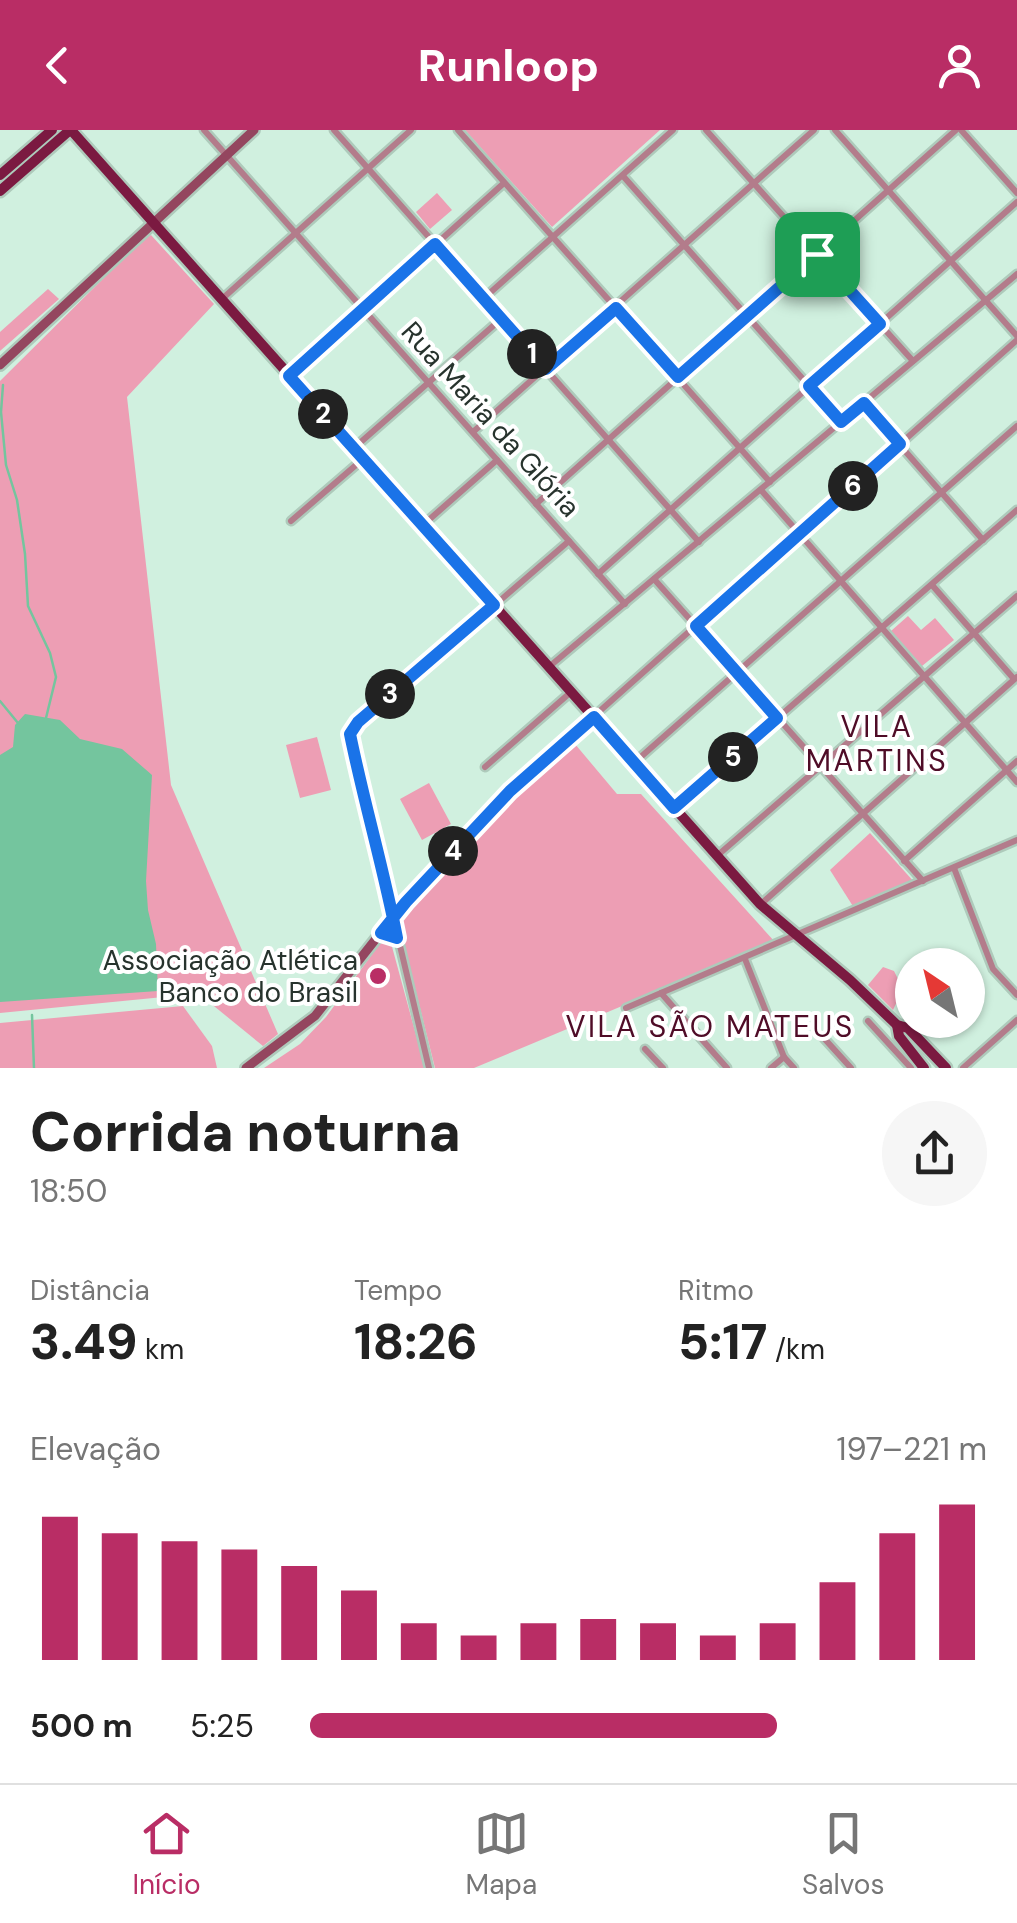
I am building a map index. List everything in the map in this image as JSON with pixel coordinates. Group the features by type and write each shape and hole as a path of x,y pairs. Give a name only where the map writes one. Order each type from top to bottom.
{"main road":[{"path":"0,176 52,130"},
{"path":"1,189 71,130 760,904 895,1023"},
{"path":"901,1038 924,1068"},
{"path":"917,1038 946,1068"},
{"path":"912,1053 924,1045"}],"street":[{"name":"Rua Maria da Glória","path":"204,130 625,604"},
{"path":"0,364 254,130"},
{"path":"334,130 698,542"},
{"path":"221,300 411,130"},
{"path":"458,130 770,482"},
{"path":"483,299 673,130"},
{"path":"706,130 913,362"},
{"path":"472,432 814,130"},
{"path":"246,1068 315,1016 393,916 510,791 1017,338 835,130"},
{"path":"536,504 958,130 1017,193"},
{"path":"622,176 841,422"},
{"path":"289,376 504,183"},
{"path":"598,574 1017,202"},
{"path":"549,667 1017,274"},
{"path":"354,448 502,319"},
{"path":"864,403 983,540"},
{"path":"634,763 1017,426"},
{"path":"291,520 363,459"},
{"path":"422,525 497,460"},
{"path":"760,490 1017,782"},
{"path":"674,808 1017,510"},
{"path":"429,1068 350,734 358,722 569,541"},
{"path":"654,579 924,882"},
{"path":"760,904 1016,678 932,584"},
{"path":"717,856 1017,596"},
{"path":"485,768 571,692"},
{"path":"904,861 1017,761"},
{"path":"626,1008 1017,840"},
{"path":"954,868 993,968 1017,995"},
{"path":"381,933 397,938"},
{"path":"745,958 783,1054 794,1068"},
{"path":"661,993 727,1068"},
{"path":"963,1068 1017,1020"},
{"path":"868,1021 911,1068"},
{"path":"822,1036 852,1068"},
{"path":"646,1048 663,1068"},
{"path":"771,1068 783,1054"}],"shaded area":[{"path":"465,130 660,130 552,227"},
{"path":"437,193 452,210 430,229 416,212"},
{"path":"151,235 214,304 127,397 171,785 278,1034 263,1046 209,1002 184,995 0,1013 0,381"},
{"path":"48,289 59,299 0,351 0,332"},
{"path":"908,616 921,630 935,618 954,640 922,666 891,631"},
{"path":"25,714 60,720 80,739 122,749 152,775 146,881 156,944 158,991 0,1002 0,755 13,747 15,725"},
{"path":"317,737 331,790 300,798 286,745"},
{"path":"575,744 617,794 641,794 775,942 474,1068 435,1068 398,920 518,794"},
{"path":"429,783 451,824 422,840 400,799"},
{"path":"870,833 915,883 856,911 830,870"},
{"name":"Associação Atlética Banco do Brasil","path":"382,941 391,943 425,1068 264,1068 300,1044 326,1017"},
{"path":"883,967 894,971 893,1010 868,985"},
{"path":"183,1006 212,1046 217,1068 0,1068 0,1023"}],"waterway":[{"path":"3,385 1,412 6,465 17,500 28,606 50,653 56,677 46,718"},
{"path":"0,701 18,723"},
{"path":"32,1015 34,1068"}],"place":[{"name":"Associação Atlética Banco do Brasil","path":"378,976"}],"district":[{"name":"VILA MARTINS","path":"877,744"},
{"name":"VILA SÃO MATEUS","path":"710,1027"}],"route":[{"path":"817,254 678,377 616,308 546,369 435,244 289,376 494,605 358,722 350,734 370,826 393,916 397,938 381,933 393,916 510,791 594,717 674,808 777,718 696,626 900,444 864,403 841,422 809,386 880,324 817,254"}]}
